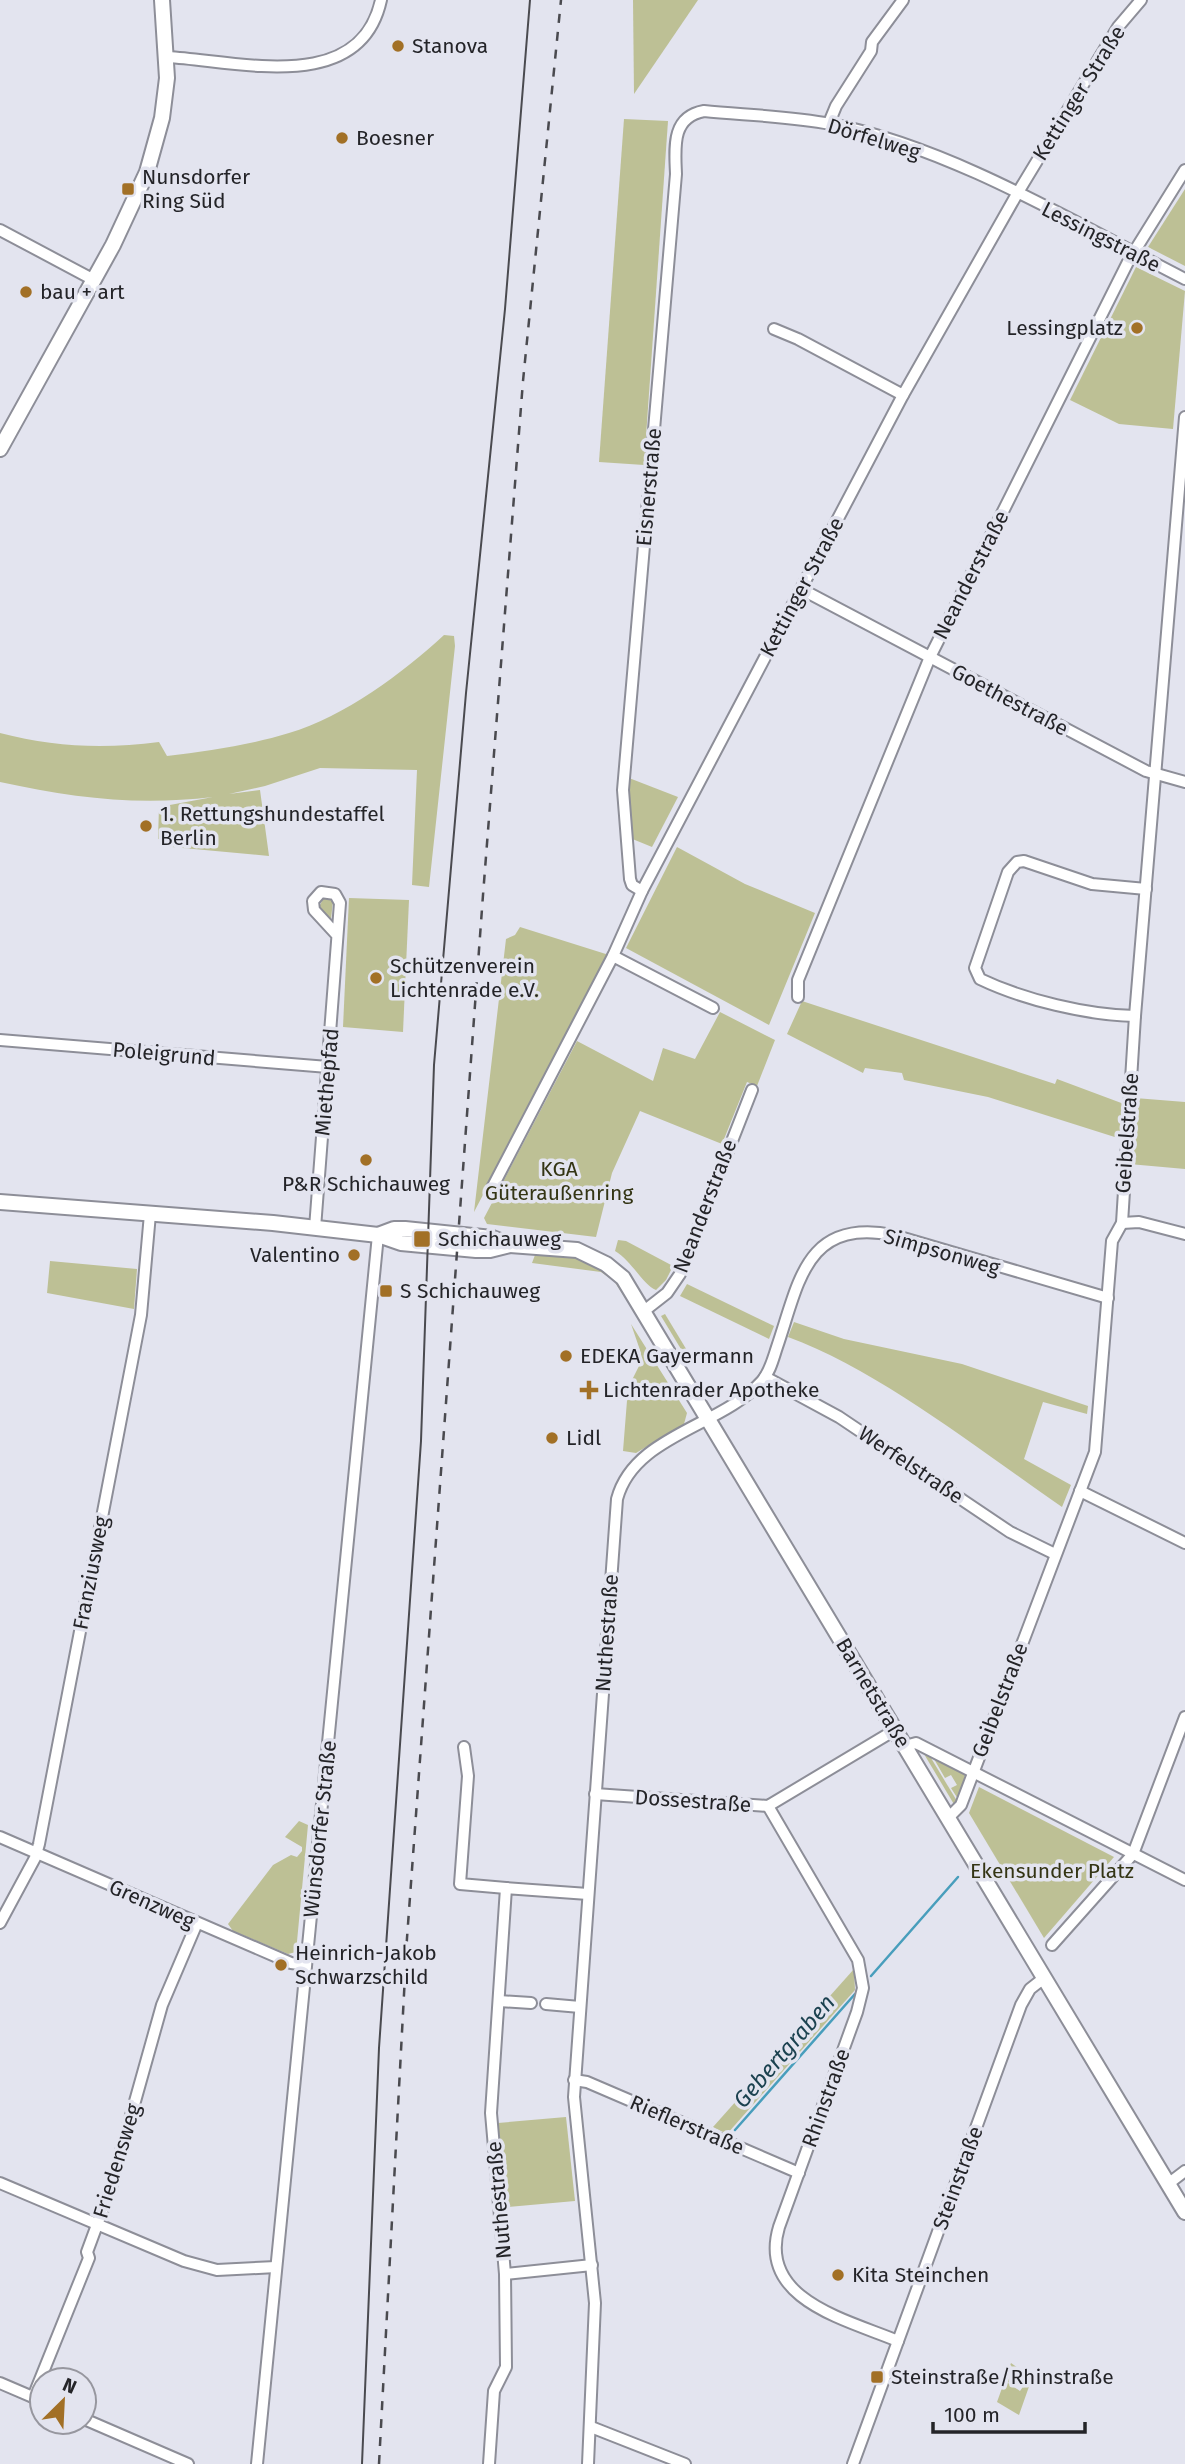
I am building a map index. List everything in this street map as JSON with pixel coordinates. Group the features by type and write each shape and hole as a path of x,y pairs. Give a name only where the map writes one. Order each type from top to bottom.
{"street":[{"path":"0,449 130,210 156,147 165,104 168,57 162,0"},
{"path":"168,57 280,66 322,63 339,58 364,37 381,0"},
{"path":"830,123 836,106 871,51 872,42 903,0"},
{"name":"Kettinger Straße","path":"491,1190 613,956 642,891 904,395 1017,194 1118,27 1140,0"},
{"name":"Eisnerstraße","path":"642,891 632,885 630,879 623,790 676,174 675,145 677,132 690,116 704,111 724,113"},
{"name":"Dörfelweg","path":"724,113 830,123 917,150 1017,194"},
{"name":"Neanderstraße","path":"798,997 798,980 929,657 1133,253 1185,170"},
{"name":"Lessingstraße","path":"1017,194 1185,279"},
{"path":"0,230 93,280"},
{"path":"774,329 904,395"},
{"name":"Geibelstraße","path":"948,1818 961,1805 1095,1452 1112,1241 1122,1223 1135,1016 1185,417"},
{"name":"Goethestraße","path":"801,589 1154,774 1185,782"},
{"path":"1135,1016 1087,1012 1024,994 980,979 975,968 1008,872 1017,862 1024,861 1091,884 1146,889"},
{"name":"Miethepfad","path":"315,1228 337,935"},
{"path":"613,956 713,1008"},
{"name":"Poleigrund","path":"0,1040 328,1067"},
{"name":"Neanderstraße","path":"644,1311 667,1293 680,1274 752,1090"},
{"path":"0,1202 378,1235"},
{"name":"Franziusweg","path":"0,1923 37,1853 141,1315 150,1214"},
{"path":"1122,1223 1139,1223 1185,1234"},
{"name":"Simpsonweg","path":"709,1418 744,1397 765,1377 807,1263 827,1242 849,1233 892,1235 1108,1298"},
{"name":"Barnetstraße","path":"378,1235 393,1242 476,1250 510,1245 577,1250 598,1259 623,1278 1185,2212"},
{"name":"Wünsdorfer Straße","path":"257,2464 378,1235"},
{"name":"Werfelstraße","path":"765,1377 839,1417 1010,1532 1055,1554"},
{"name":"Nuthestraße","path":"589,2464 596,2325 575,2114 575,2080 616,1512 621,1483 633,1467 709,1418"},
{"path":"1080,1491 1185,1543"},
{"path":"1052,1945 1133,1854 1185,1717"},
{"name":"Dossestraße","path":"596,1794 768,1806 895,1730"},
{"path":"905,1746 916,1743 1185,1880"},
{"path":"464,1747 468,1776 460,1884 588,1894"},
{"name":"Rhinstraße","path":"768,1806 847,1941 862,1973 863,1988 858,2012 777,2236 775,2246 782,2277 805,2301 898,2341"},
{"name":"Grenzweg","path":"0,1837 291,1963 306,1965"},
{"name":"Nuthestraße","path":"489,2464 494,2391 506,2367 505,2274 491,2113 506,1888"},
{"name":"Friedensweg","path":"50,2366 89,2258 87,2252 111,2187 162,2005 197,1923"},
{"name":"Steinstraße","path":"853,2464 1021,2005 1030,1989 1044,1978"},
{"path":"499,2001 531,2003"},
{"path":"546,2004 580,2007"},
{"name":"Rieflerstraße","path":"575,2080 587,2082 799,2173"},
{"path":"1168,2184 1185,2171"},
{"path":"0,2183 200,2266 230,2270 276,2267"},
{"name":"Nuthestraße","path":"505,2274 592,2265"},
{"path":"0,2383 28,2395"},
{"path":"98,2425 188,2464"},
{"path":"591,2427 685,2464"}],"green space":[{"path":"633,0 698,0 634,94"},
{"path":"624,119 668,121 644,465 599,462"},
{"path":"1185,189 1185,266 1148,247"},
{"name":"Lessingplatz","path":"1136,267 1185,291 1173,429 1119,424 1070,400"},
{"path":"444,635 454,636 455,646 429,887 412,885 417,770 320,768 265,786 229,794 260,790 269,856 172,847 172,840 158,839 159,807 213,797 158,801 106,799 0,782 0,733 79,745 118,746 159,742 167,756 259,741 310,726 351,705 410,664"},
{"path":"629,778 678,797 652,847 630,838"},
{"path":"677,847 745,884 815,913 769,1025 626,948"},
{"path":"324,897 333,901 331,919 319,907"},
{"name":"Schützenverein Lichtenrade e.V.","path":"349,898 409,900 403,1032 343,1027"},
{"path":"520,927 609,955 474,1212 506,939 515,935"},
{"path":"802,1001 1055,1084 1057,1079 1124,1104 1121,1139 988,1097 904,1080 902,1073 865,1068 863,1073 787,1034"},
{"name":"KGA Güteraußenring","path":"720,1012 775,1040 757,1086 747,1082 722,1144 640,1111 612,1173 596,1237 487,1224 484,1218 577,1041 653,1081 663,1048 695,1059"},
{"path":"1135,1098 1185,1102 1185,1169 1129,1164"},
{"path":"618,1240 626,1241 673,1266 666,1280 656,1290 615,1251"},
{"path":"535,1255 579,1259 602,1270 614,1281 601,1272 532,1263"},
{"path":"50,1261 137,1269 134,1309 47,1293"},
{"path":"614,1282 621,1289 631,1303 629,1304"},
{"path":"687,1284 774,1326 769,1339 680,1296"},
{"path":"665,1314 694,1362 690,1364 661,1316"},
{"path":"794,1322 844,1339 962,1364 1088,1406 1087,1414 1043,1402 1024,1459 1071,1485 1062,1507 894,1391 823,1352 788,1337"},
{"path":"631,1324 687,1413 684,1424 636,1453 623,1451 628,1388 640,1364 641,1353"},
{"path":"924,1754 931,1758 957,1801 955,1806"},
{"path":"934,1759 965,1775 958,1799 951,1788 957,1785 951,1775 945,1778"},
{"name":"Ekensunder Platz","path":"979,1787 1114,1857 1044,1938 969,1813"},
{"path":"299,1821 308,1825 296,1952 288,1954 233,1931 228,1924 273,1865 291,1855 297,1857 302,1851 302,1847 285,1837"},
{"path":"854,1969 855,1990 727,2134 713,2127"},
{"path":"566,2117 575,2201 507,2207 498,2123"},
{"path":"1011,2363 1032,2378 1019,2415 997,2402","holes":["1015,2372 1027,2381 1020,2391 1008,2383"]}],"waterway":[{"name":"Gebertgraben","path":"871,1976 958,1877"},
{"name":"Gebertgraben","path":"735,2130 855,1994"}],"tram line":[{"path":"362,2464 379,2048 421,1441 434,1065 466,693 505,309 530,0"}],"railway":[{"path":"379,2464 407,1938 483,895 523,381 561,0"}],"place":[{"name":"Stanova","path":"398,46"},
{"name":"Boesner","path":"342,138"},
{"name":"Nunsdorfer Ring Süd","path":"128,189"},
{"name":"bau + art","path":"26,292"},
{"name":"Lessingplatz","path":"1137,328"},
{"name":"1. Rettungshundestaffel Berlin","path":"146,826"},
{"name":"Schützenverein Lichtenrade e.V.","path":"376,978"},
{"name":"P&R Schichauweg","path":"366,1160"},
{"name":"Schichauweg","path":"422,1239"},
{"name":"Valentino","path":"354,1255"},
{"name":"S Schichauweg","path":"386,1291"},
{"name":"EDEKA Gayermann","path":"566,1356"},
{"name":"Lichtenrader Apotheke","path":"589,1390"},
{"name":"Lidl","path":"552,1438"},
{"name":"Heinrich-Jakob Schwarzschild","path":"281,1965"},
{"name":"Kita Steinchen","path":"838,2275"},
{"name":"Steinstraße/Rhinstraße","path":"877,2377"}]}
